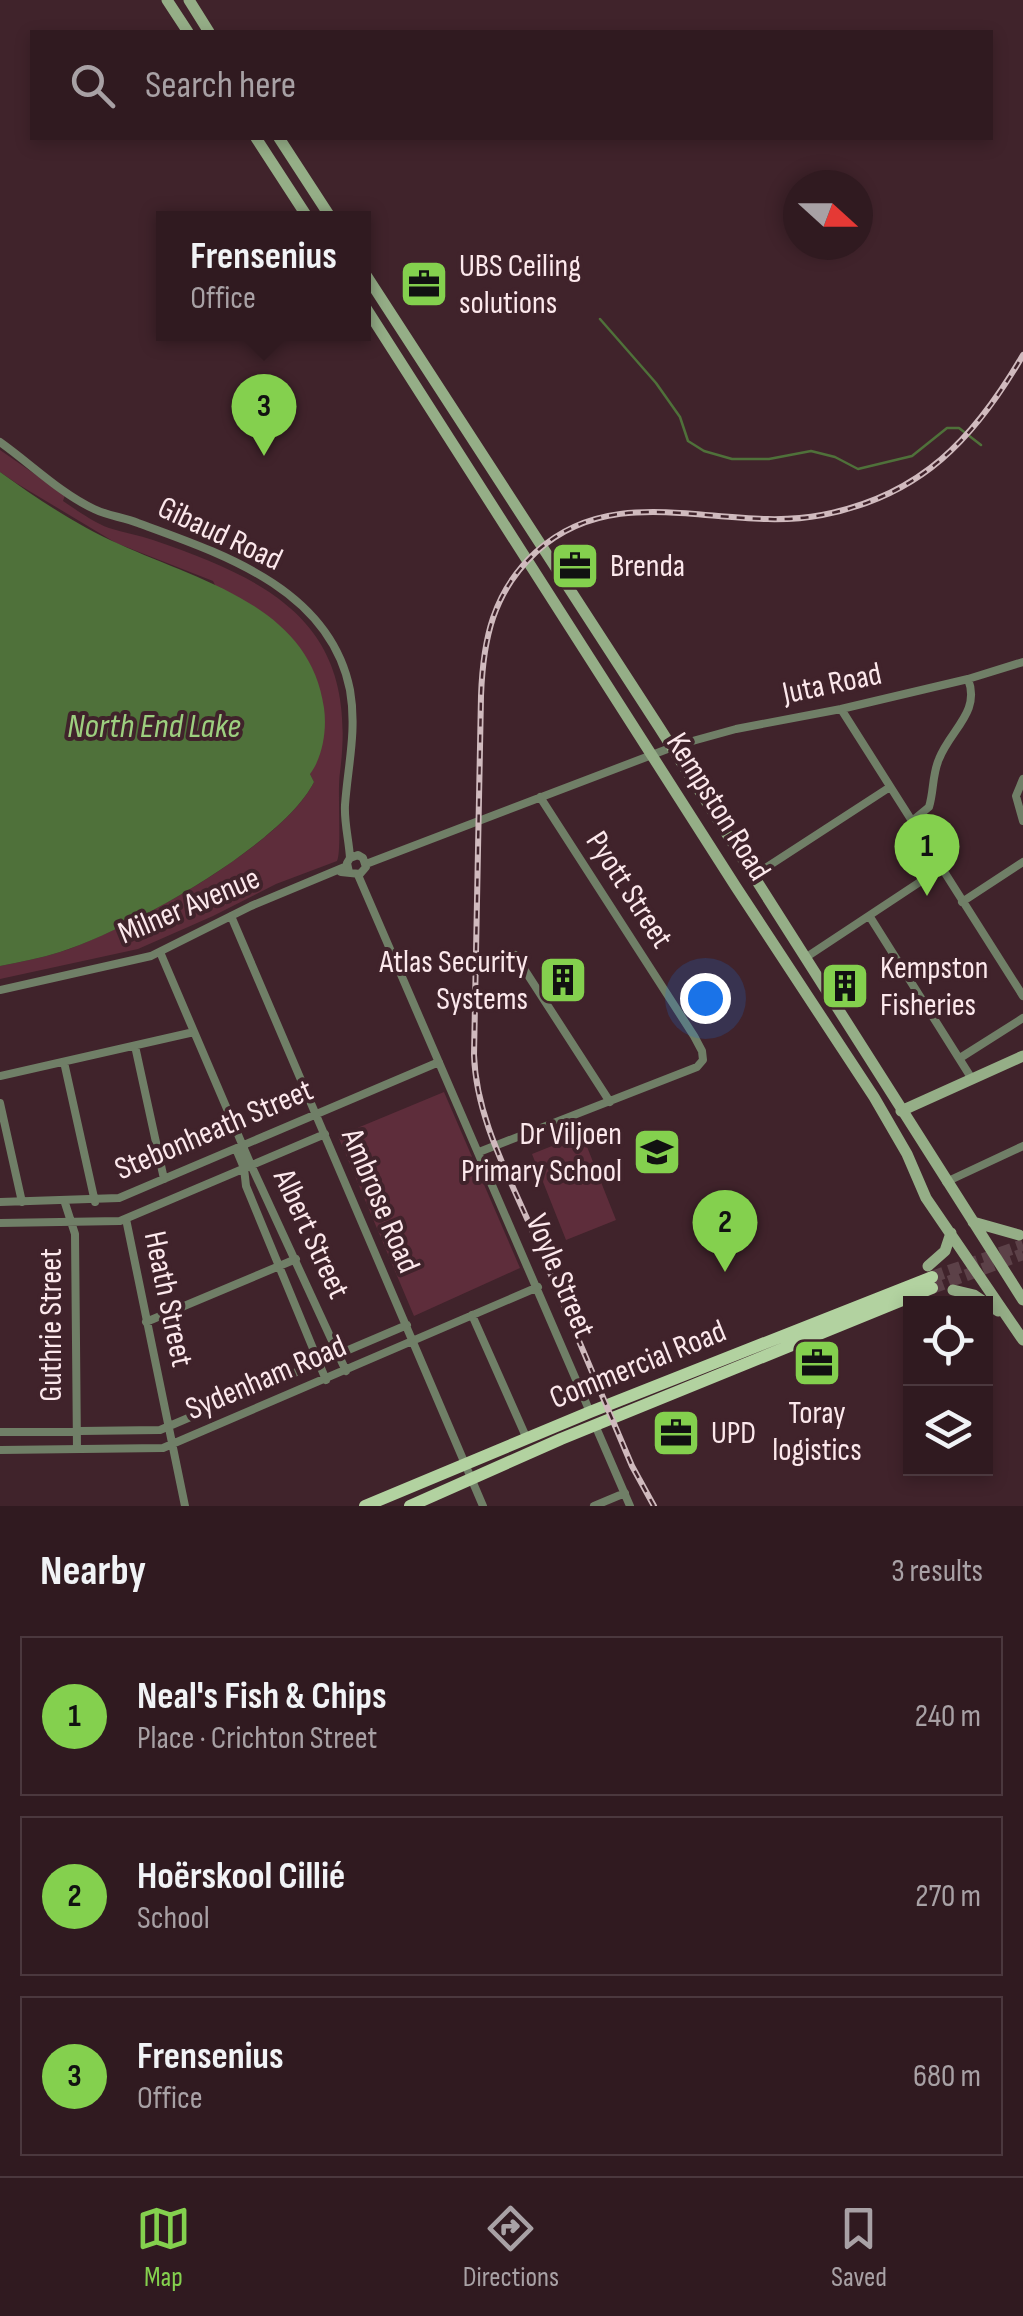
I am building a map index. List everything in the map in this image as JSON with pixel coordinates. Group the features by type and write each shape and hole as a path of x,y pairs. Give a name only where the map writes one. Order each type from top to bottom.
{"main road":[{"path":"168,0 187,30"},
{"path":"189,0 208,30"},
{"path":"257,140 303,211"},
{"path":"279,140 325,211"},
{"name":"Kempston Road","path":"371,283 1023,1300"},
{"name":"Kempston Road","path":"371,316 874,1097 908,1154 926,1198 1023,1340"},
{"path":"901,1111 1023,1056"},
{"path":"973,1222 1019,1235"},
{"path":"931,1277 951,1233"},
{"name":"Commercial Road","path":"366,1506 467,1472 931,1277"},
{"path":"953,1290 974,1295 1009,1321"},
{"name":"Commercial Road","path":"410,1506 527,1439 597,1417"}],"street":[{"name":"Gibaud Road","path":"0,442 89,507 258,572 296,600 321,625 341,660 350,695 354,742 345,807 349,846 356,865"},
{"name":"Juta Road","path":"652,754 736,728 841,709 1023,662"},
{"path":"912,821 930,807 940,756 970,710 968,679"},
{"path":"841,709 1023,996"},
{"name":"Milner Avenue","path":"0,990 160,952 232,916 336,873 652,754"},
{"path":"1023,779 1016,796 1023,822"},
{"path":"753,876 890,787"},
{"name":"Pyott Street","path":"479,1152 697,1067 703,1060 702,1051 540,797"},
{"path":"962,902 1023,862"},
{"name":"Voyle Street","path":"356,865 597,1417 630,1506"},
{"path":"804,958 940,868"},
{"name":"Ambrose Road","path":"232,916 483,1506"},
{"path":"870,916 972,1079"},
{"name":"Albert Street","path":"160,952 240,1148 346,1371"},
{"path":"514,954 610,1102"},
{"path":"960,1058 1023,1018"},
{"path":"0,1076 194,1032"},
{"path":"135,1046 164,1180"},
{"path":"64,1062 95,1202"},
{"name":"Stebonheath Street","path":"0,1202 114,1200 440,1062"},
{"path":"0,1103 22,1202"},
{"name":"Stebonheath Street","path":"0,1223 115,1222 325,1134"},
{"path":"946,1182 1023,1146"},
{"name":"Albert Street","path":"248,1166 246,1186 326,1380"},
{"path":"145,1188 152,1207"},
{"name":"Guthrie Street","path":"65,1203 75,1234 77,1450"},
{"name":"Heath Street","path":"126,1218 186,1506"},
{"path":"146,1322 296,1259"},
{"name":"Sydenham Road","path":"0,1450 157,1449 173,1445 538,1287"},
{"path":"472,1315 527,1439"},
{"name":"Sydenham Road","path":"0,1432 150,1431 169,1426 406,1324"},
{"path":"594,1506 624,1493"}],"shaded area":[{"path":"0,450 65,495 63,501 91,519 236,573 271,593 299,617 321,645 336,680 342,722 337,861 276,884 138,949 0,979 0,966 89,941 201,882 271,832 314,782 213,581 116,543 16,483 0,472"},
{"path":"444,1092 520,1268 414,1316 338,1136"},
{"path":"582,1134 616,1220 566,1240 532,1154"}],"water":[{"name":"North End Lake","path":"0,472 88,529 215,585 274,621 297,644 314,673 325,725 321,751 310,774 314,782 271,832 238,858 162,905 89,941 0,966"}],"waterway":[{"path":"600,319 656,383 680,417 688,441 704,451 732,459 769,459 811,451 858,469 912,456 947,428 959,428 981,445"}],"tunnel":[{"path":"932,1277 1023,1245"},
{"path":"932,1288 1023,1254"}],"railway":[{"path":"654,1506 632,1466 504,1166 487,1123 476,1078 481,696 484,655 493,618 510,583 536,552 568,530 602,517 673,512 785,519 822,515 888,494 916,478 964,438 1023,355"}],"place":[{"name":"UBS Ceiling solutions","path":"424,284"},
{"name":"Frensenius","path":"264,456"},
{"name":"Brenda","path":"575,566"},
{"name":"Neal's Fish & Chips","path":"927,896"},
{"name":"Atlas Security Systems","path":"563,980"},
{"name":"Kempston Fisheries","path":"845,986"},
{"name":"Dr Viljoen Primary School","path":"657,1152"},
{"name":"Hoërskool Cillié","path":"725,1272"},
{"name":"Toray logistics","path":"817,1363"},
{"name":"UPD","path":"676,1433"}]}
